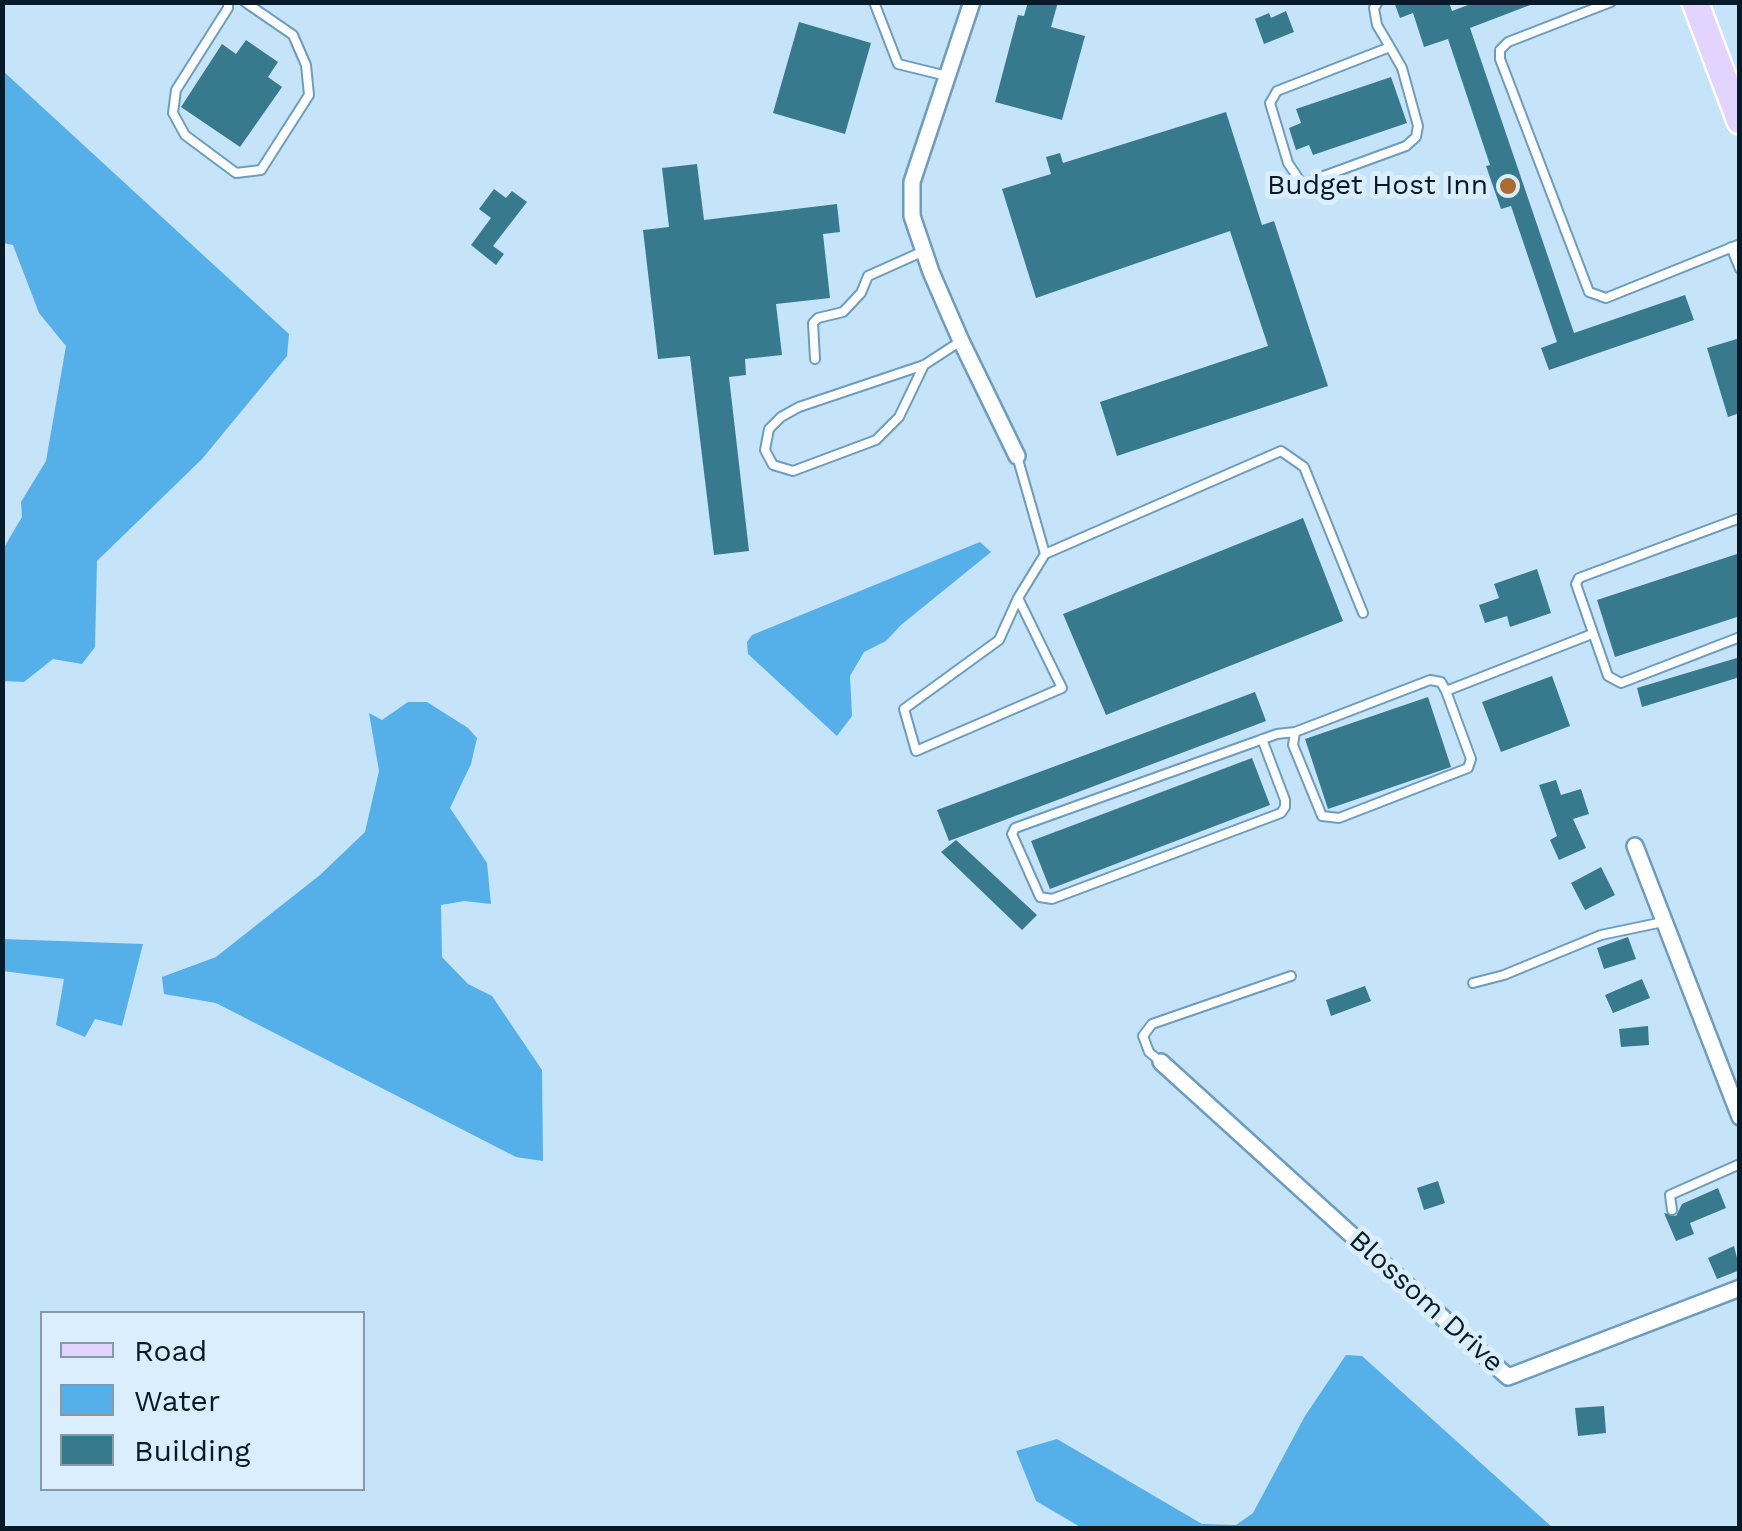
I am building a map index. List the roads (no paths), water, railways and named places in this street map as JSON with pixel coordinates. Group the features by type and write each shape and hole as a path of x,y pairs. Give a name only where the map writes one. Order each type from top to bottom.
{"main road":[{"path":"1695,2 1739,118"}],"street":[{"path":"972,2 912,182 912,216 961,341 1017,456"},
{"path":"1635,846 1740,1117"},
{"name":"Blossom Drive","path":"1161,1062 1508,1377 1740,1288"}],"lane":[{"path":"228,2 228,8 176,90 173,113 185,135 236,174 261,170 309,95 306,66 293,34 245,2"},
{"path":"874,2 898,64 948,76"},
{"path":"1378,2 1374,8 1377,25 1390,47 1402,68 1418,126 1416,137 1406,146 1302,184 1288,162 1270,103 1277,91 1390,47"},
{"path":"1611,2 1508,42 1500,50 1500,60 1588,292 1606,298 1735,245 1740,269"},
{"path":"815,359 814,323 818,318 843,312 860,293 868,276 924,252"},
{"path":"924,365 899,417 876,440 792,471 773,465 765,450 769,429 781,417 798,407 924,365 961,341"},
{"path":"1018,598 1062,688 916,752 904,709 1000,640 1018,598 1045,554 1280,451 1304,467 1363,613"},
{"path":"1017,456 1045,554"},
{"path":"1740,518 1579,578 1576,584 1608,676 1621,683 1740,637"},
{"path":"1446,691 1592,634"},
{"path":"1262,740 1285,800 1286,807 1281,813 1052,899 1040,896 1012,834 1015,828 1262,740 1296,732 1430,680 1441,682 1446,691 1471,759 1468,768 1339,818 1322,816 1293,745 1296,732"},
{"path":"1473,983 1504,975 1601,935 1664,922"},
{"path":"1161,1062 1149,1052 1143,1036 1152,1024 1291,976"},
{"path":"1672,1210 1670,1194 1740,1164"}],"water":[{"path":"3,71 289,334 287,356 202,459 97,561 95,647 82,664 53,659 24,682 3,681 3,549 22,517 21,502 46,461 66,346 39,313 13,245 3,243"},
{"path":"980,542 991,552 886,641 864,652 850,676 852,716 837,736 748,654 747,642 752,635"},
{"path":"408,702 427,702 477,738 471,764 450,808 487,863 491,904 464,901 441,905 442,957 468,984 492,996 542,1070 543,1161 516,1157 216,1003 164,994 162,977 216,957 320,875 365,832 379,771 369,713 382,720"},
{"path":"2,939 143,944 122,1026 95,1019 85,1037 56,1025 64,979 3,971"},
{"path":"1346,1355 1362,1356 1553,1528 1082,1528 1036,1501 1016,1451 1057,1439 1202,1524 1236,1525 1253,1513 1305,1416"}],"place":[{"name":"Budget Host Inn","path":"1508,186"}]}
